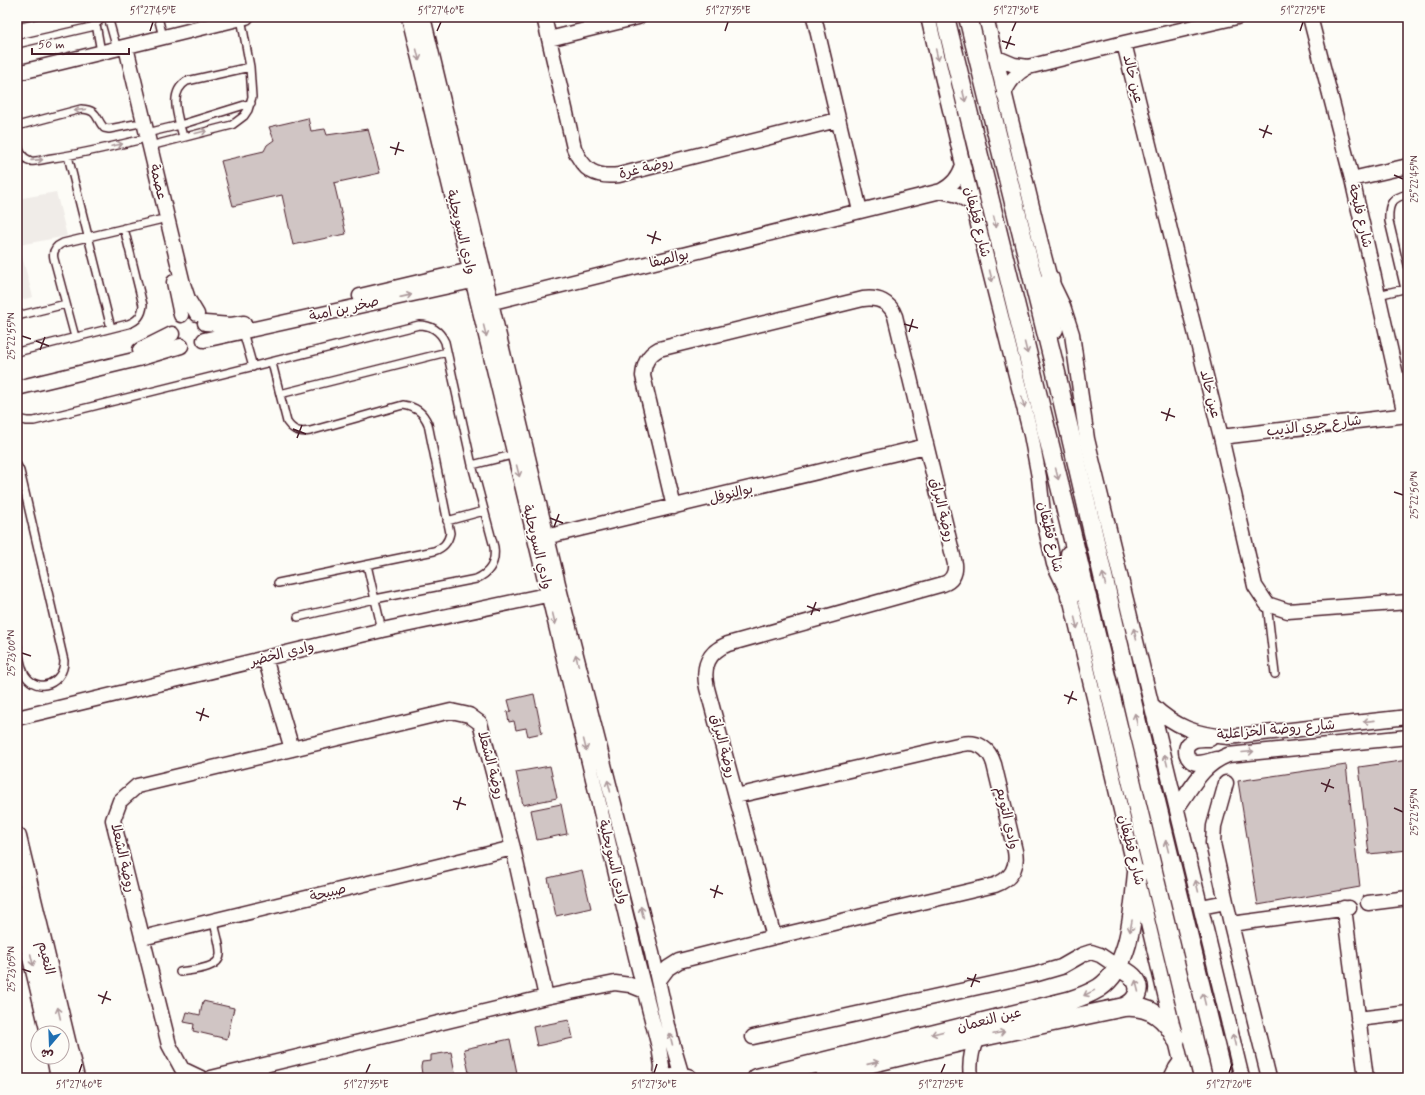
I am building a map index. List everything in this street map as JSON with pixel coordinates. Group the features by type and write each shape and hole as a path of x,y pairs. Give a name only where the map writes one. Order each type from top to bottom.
{"street":[{"name":"وادي السويحلية","path":"409,17 485,305 541,538 637,961 659,1047 662,1066 661,1078"},
{"name":"وادي السويحلية","path":"423,17 477,274"},
{"name":"روضة غرة","path":"544,17 574,148 579,159 586,168 596,174 608,177 620,175 837,120"},
{"path":"549,39 638,17"},
{"path":"814,17 837,120 860,211"},
{"name":"شارع قطيفان","path":"928,17 963,165 1031,435 1039,477 1044,521 1054,564 1070,597 1185,1078"},
{"name":"شارع قطيفان","path":"945,17 1070,523 1203,1078"},
{"path":"968,17 1053,360 1139,731 1224,1078"},
{"path":"986,17 1050,279 1054,331 1053,360"},
{"name":"عين خالد","path":"1004,94 1007,87 1016,75 1028,67 1237,17"},
{"name":"شارع فليحة","path":"1310,17 1352,179 1407,415"},
{"path":"17,73 243,18"},
{"name":"عين خالد","path":"1124,43 1221,437 1255,586 1267,604"},
{"name":"عصمة","path":"121,48 135,124 145,140 158,220 181,315"},
{"name":"عصمة","path":"121,48 183,284 188,299 201,319"},
{"name":"عين خالد","path":"995,57 1014,65 1028,67"},
{"name":"بوالصفا","path":"485,305 941,191 953,183 963,165"},
{"path":"1352,179 1408,166"},
{"name":"بوالصفا","path":"941,191 958,195 973,204"},
{"name":"صخر بن امية","path":"201,319 230,325 247,323 477,274"},
{"name":"صخر بن امية","path":"204,340 243,332 477,274"},
{"path":"1050,279 1063,306 1072,334 1088,439 1242,1078"},
{"name":"روضة البراق","path":"674,507 643,376 645,363 653,352 863,299 875,298 893,310 955,564 955,573 950,580 935,587 728,644 718,648 709,659 705,673 774,937"},
{"path":"17,388 138,359 171,348 196,346 204,340 207,332 201,319 191,313 181,315 173,323 172,334 177,343 181,346"},
{"path":"17,379 138,351 172,334"},
{"name":"شارع جري الذيب","path":"1221,437 1407,415"},
{"name":"بوالنوفل","path":"541,538 926,446"},
{"path":"1070,523 1070,597"},
{"name":"وادي السويحلية","path":"554,594 659,980 679,1077"},
{"name":"وادي الخضر","path":"17,718 382,630 554,594"},
{"path":"1267,604 1288,610 1408,602"},
{"path":"265,658 292,749"},
{"name":"شارع روضة الخزاعلية","path":"1152,705 1168,719 1187,729 1214,736 1228,737 1408,717"},
{"name":"روضة الشعلا","path":"201,1078 182,1070 168,1045 113,820 120,801 137,786 451,711 469,714 480,723 513,848 546,996"},
{"path":"1221,758 1197,763 1189,758 1186,750 1191,742 1195,740 1228,737"},
{"name":"شارع روضة الخزاعلية","path":"1177,808 1201,773 1213,762 1236,753 1408,737"},
{"name":"وادي التويم","path":"659,980 668,968 679,961 995,885 1007,880 1014,870 1016,858 994,764 988,751 976,743 969,743 736,796"},
{"path":"1226,783 1214,826 1213,835 1215,852 1269,1078"},
{"name":"النعيم","path":"17,837 75,1078"},
{"name":"صبيحة","path":"142,938 513,848"},
{"name":"عين النعمان","path":"757,1078 1068,1001 1090,993 1110,978 1118,967 1130,933 1137,874"},
{"name":"النعيم","path":"17,895 48,1025"},
{"path":"1368,903 1408,898"},
{"path":"1202,907 1226,902"},
{"path":"1231,924 1346,908 1366,1078"},
{"name":"وادي التويم","path":"652,953 666,959 679,961"},
{"path":"753,1037 1037,974 1061,966 1087,953 1096,953 1134,978 1138,983 1138,995 1135,1000 1124,1007"},
{"path":"615,983 627,974 637,961"},
{"path":"211,1078 546,996 615,983 630,985 645,991"},
{"name":"عين النعمان","path":"808,1078 977,1038 1133,1006 1142,1008 1159,1016 1169,1026 1176,1039"},
{"path":"1358,1019 1408,1013"},
{"path":"971,1074 971,1053 977,1038"},
{"path":"948,1045 961,1056 971,1074"},
{"path":"1171,1078 1181,1061"},
{"path":"58,1065 60,1078"}],"lane":[{"path":"17,44 91,27 103,17"},
{"path":"108,17 121,48"},
{"path":"158,17 163,37"},
{"path":"17,142 20,153 24,158 35,161 68,156 145,140 183,137 232,125 244,116 251,103 252,97 250,67 243,18"},
{"path":"96,24 102,52"},
{"path":"183,137 175,98 182,83 250,67"},
{"path":"145,140 180,125 251,103"},
{"path":"17,126 82,109 87,109 96,115 104,128 109,129 135,124"},
{"path":"68,156 111,328"},
{"path":"1378,295 1407,289 1388,220 1388,213 1392,202 1397,197 1408,194"},
{"path":"75,337 54,259 54,252 60,245 158,220"},
{"path":"17,352 133,322 141,315 143,305 124,228"},
{"path":"17,316 66,304"},
{"path":"17,418 26,422 34,421 420,325 430,326 439,332 445,342 472,465 494,547 495,555 493,563 483,576 476,579 375,599 298,617"},
{"path":"243,332 253,367"},
{"path":"280,394 447,352"},
{"path":"272,363 287,422 290,427 299,432 310,431 403,405 419,410 428,424 450,533 445,545 440,549 278,583"},
{"path":"472,465 520,453"},
{"path":"17,465 20,471 64,661 62,673 58,678 47,684 35,683 25,675 17,648"},
{"path":"447,521 484,511"},
{"path":"367,565 382,630"},
{"path":"1267,604 1275,674"},
{"path":"180,972 210,966 217,962 220,955 214,921"}],"shaded area":[{"path":"56,192 67,236 19,245 33,297 17,301 17,199"}],"building":[{"path":"17,17 45,17 17,24"},
{"path":"308,118 311,131 325,129 327,135 368,129 380,173 334,183 346,234 293,245 282,195 233,206 221,161 264,151 267,145 274,140 269,127"},
{"path":"534,694 542,733 528,736 526,728 516,730 514,721 509,722 507,712 511,711 508,700"},
{"path":"1408,760 1408,850 1369,854 1359,767"},
{"path":"1346,765 1360,887 1258,905 1238,781"},
{"path":"550,766 557,798 523,805 516,772"},
{"path":"561,804 567,834 537,840 531,810"},
{"path":"582,870 591,908 556,916 548,878"},
{"path":"203,1001 234,1008 227,1039 193,1031 194,1024 184,1022 187,1012 200,1015"},
{"path":"569,1020 573,1038 537,1046 533,1027"},
{"path":"510,1039 518,1078 470,1078 464,1049"},
{"path":"451,1052 456,1078 419,1078 418,1074 422,1074 422,1062 431,1061 431,1055"}]}
